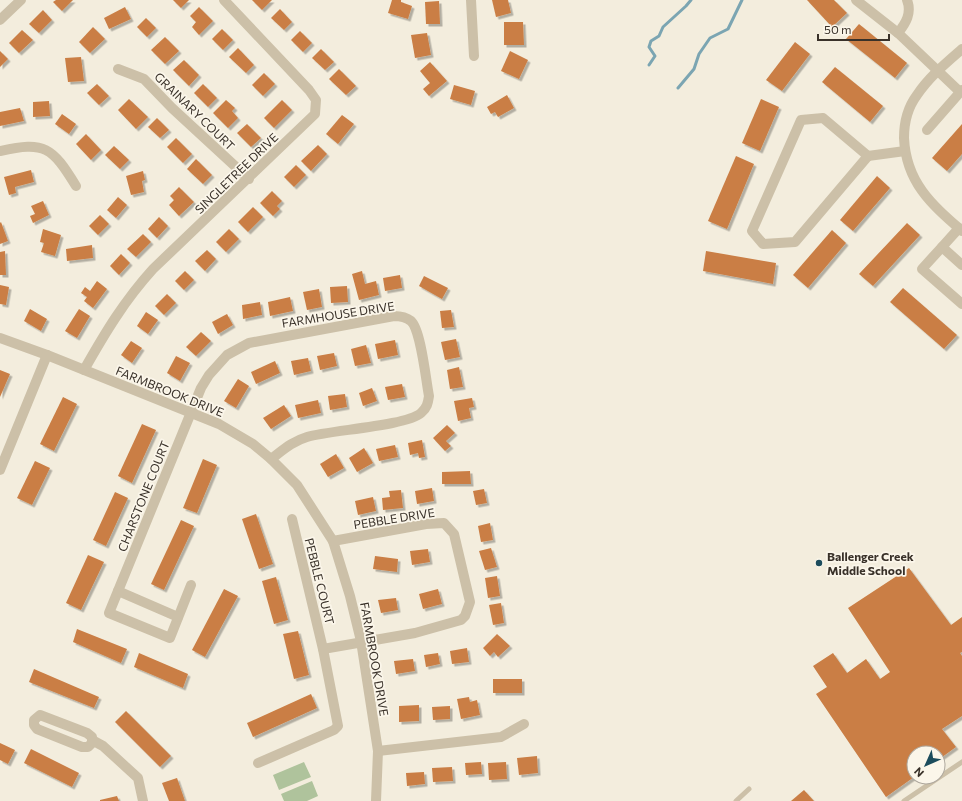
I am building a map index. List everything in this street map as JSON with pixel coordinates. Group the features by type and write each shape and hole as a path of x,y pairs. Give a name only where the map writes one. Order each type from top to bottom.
{"street":[{"path":"0,20 21,0"},
{"name":"SINGLETREE DRIVE","path":"84,370 117,313 132,292 153,269 249,179 315,114 316,100 309,90 224,0"},
{"path":"471,0 474,56"},
{"path":"856,0 898,33 961,91 927,130"},
{"path":"898,33 907,22 909,12 907,0"},
{"path":"962,49 925,85 910,106 904,130 905,151 911,172 922,192 960,229 922,269 962,304"},
{"name":"GRAINARY COURT","path":"118,69 144,79 172,108 249,179"},
{"path":"868,156 822,118 801,120 752,231 763,244 795,242 868,156 905,151"},
{"path":"0,152 31,146 43,148 63,165 76,186"},
{"path":"942,247 962,265"},
{"name":"FARMHOUSE DRIVE","path":"192,412 209,375 227,355 250,343 394,316 408,318 413,322 420,342 429,396 428,403 421,413 384,424 308,437 290,444 271,459"},
{"name":"FARMBROOK DRIVE","path":"0,338 47,355 219,424 253,444 297,484 333,542 350,596 361,641 378,751 376,801"},
{"path":"0,470 47,355"},
{"name":"CHARSTONE COURT","path":"191,585 170,638 109,613 192,412"},
{"name":"PEBBLE COURT","path":"258,763 334,730 338,726 323,649 292,519"},
{"name":"PEBBLE DRIVE","path":"333,542 426,524 444,523 454,534 470,602 465,616 461,620 415,633 361,641"},
{"path":"118,591 178,617"},
{"path":"323,649 361,641"},
{"path":"92,740 90,746 82,748 37,729 34,725 34,720 37,716 42,715 87,733 92,740 103,746 138,778 143,801"},
{"path":"378,751 501,737 524,724"}],"lane":[{"path":"904,801 962,762"},
{"path":"736,801 749,789"}],"green space":[{"path":"304,762 311,777 279,790 273,775"},
{"path":"312,781 318,796 307,801 284,801 281,794"}],"building":[{"path":"56,0 73,0 62,11 53,2"},
{"path":"173,0 189,0 181,8"},
{"path":"252,0 272,0 262,10"},
{"path":"392,0 401,0 401,2 412,6 408,19 388,13"},
{"path":"492,0 508,0 511,13 496,17"},
{"path":"807,0 834,0 847,13 832,27"},
{"path":"439,1 440,24 426,24 425,2"},
{"path":"125,7 131,19 109,29 104,18"},
{"path":"199,7 213,21 199,35 192,27 196,22 190,16"},
{"path":"280,9 292,22 284,30 271,18"},
{"path":"43,10 52,20 39,33 29,24"},
{"path":"146,18 156,28 147,37 137,27"},
{"path":"504,22 523,22 524,45 504,45"},
{"path":"859,24 907,63 895,78 846,39"},
{"path":"93,27 105,39 90,53 79,42"},
{"path":"222,29 233,40 223,50 212,39"},
{"path":"22,30 33,40 19,53 9,43"},
{"path":"300,31 312,43 303,52 291,40"},
{"path":"427,33 431,55 415,58 411,35"},
{"path":"165,37 179,51 165,64 151,50"},
{"path":"795,42 810,54 782,91 766,80"},
{"path":"238,48 254,65 246,73 229,57"},
{"path":"321,49 334,62 325,70 312,58"},
{"path":"0,51 8,59 0,67"},
{"path":"510,51 528,60 519,79 501,71"},
{"path":"81,57 84,81 68,82 65,58"},
{"path":"184,60 199,75 189,86 173,70"},
{"path":"430,62 447,81 429,96 423,89 430,83 420,71"},
{"path":"835,67 883,106 870,122 822,82"},
{"path":"339,69 356,86 346,95 329,79"},
{"path":"264,73 275,84 263,96 252,85"},
{"path":"97,84 109,96 99,105 87,93"},
{"path":"203,84 217,98 208,107 194,93"},
{"path":"454,85 475,91 471,105 450,99"},
{"path":"507,95 514,108 498,117 495,112 491,114 487,107"},
{"path":"129,99 148,117 136,129 118,110"},
{"path":"761,99 779,107 760,151 742,143"},
{"path":"226,100 235,108 232,111 238,118 228,128 213,113"},
{"path":"282,100 292,110 274,128 264,118"},
{"path":"49,101 50,116 33,117 33,102"},
{"path":"20,108 24,121 0,126 0,112"},
{"path":"62,114 76,124 69,134 55,124"},
{"path":"342,115 354,124 338,144 326,134"},
{"path":"157,118 169,130 160,138 148,127"},
{"path":"247,124 261,138 251,147 237,133"},
{"path":"962,124 962,154 947,171 932,158"},
{"path":"86,134 101,150 91,160 76,144"},
{"path":"176,138 192,154 183,163 167,147"},
{"path":"318,145 327,154 311,171 301,161"},
{"path":"114,146 129,160 120,169 105,155"},
{"path":"736,156 754,164 727,229 708,221"},
{"path":"196,159 212,175 203,184 187,169"},
{"path":"296,165 306,175 294,187 284,177"},
{"path":"31,170 34,182 15,187 16,193 9,195 4,177"},
{"path":"143,171 145,180 142,181 144,192 131,195 126,176"},
{"path":"877,176 890,188 853,231 840,220"},
{"path":"179,187 194,202 179,216 169,205 174,200 170,196"},
{"path":"272,191 282,201 277,206 280,209 273,216 260,203"},
{"path":"118,197 127,205 116,218 107,210"},
{"path":"43,201 49,215 33,223 30,216 35,214 31,206"},
{"path":"253,207 263,217 248,232 238,222"},
{"path":"100,215 109,224 98,235 89,226"},
{"path":"159,217 168,226 157,238 148,229"},
{"path":"1,222 8,241 0,244 0,223"},
{"path":"907,223 920,235 873,286 859,274"},
{"path":"43,229 61,235 55,256 41,252 44,243 40,242"},
{"path":"229,229 239,239 226,252 216,242"},
{"path":"832,230 846,243 808,288 793,275"},
{"path":"143,234 151,242 136,257 127,249"},
{"path":"92,245 93,258 67,261 66,249"},
{"path":"207,250 216,259 205,271 195,261"},
{"path":"5,251 6,275 0,275 0,252"},
{"path":"706,251 776,263 773,284 703,271"},
{"path":"121,254 130,263 119,275 110,266"},
{"path":"185,271 194,280 184,290 175,281"},
{"path":"362,271 365,284 376,281 379,295 359,300 352,274"},
{"path":"400,275 402,288 385,291 383,278"},
{"path":"424,276 448,288 442,299 419,286"},
{"path":"97,281 107,289 93,308 84,301 87,297 81,293 85,287 90,291"},
{"path":"0,285 9,287 6,305 0,304"},
{"path":"347,286 348,302 331,303 330,287"},
{"path":"903,288 957,335 944,349 890,302"},
{"path":"319,289 322,307 307,310 303,292"},
{"path":"167,294 176,303 164,315 155,306"},
{"path":"290,297 293,311 270,316 268,302"},
{"path":"260,302 262,315 243,319 242,305"},
{"path":"30,309 47,319 41,331 24,321"},
{"path":"79,309 90,316 77,338 65,331"},
{"path":"451,310 454,327 442,328 440,311"},
{"path":"146,312 158,320 148,334 137,326"},
{"path":"227,314 233,325 218,334 212,322"},
{"path":"201,332 211,341 196,356 186,347"},
{"path":"456,339 460,357 445,360 441,342"},
{"path":"395,340 398,355 378,359 375,344"},
{"path":"131,341 142,348 132,363 121,355"},
{"path":"366,345 371,363 355,366 351,349"},
{"path":"334,353 337,366 320,370 317,356"},
{"path":"176,356 190,363 180,381 167,373"},
{"path":"308,358 311,371 294,375 291,361"},
{"path":"275,361 280,373 256,384 251,372"},
{"path":"459,367 463,387 450,389 447,370"},
{"path":"0,370 10,374 0,397"},
{"path":"238,379 249,386 236,408 224,401"},
{"path":"402,384 405,397 388,400 385,387"},
{"path":"372,388 377,401 363,406 359,393"},
{"path":"345,394 347,407 330,410 328,396"},
{"path":"63,397 77,404 54,451 40,444"},
{"path":"472,398 474,407 469,408 471,418 458,421 454,401"},
{"path":"318,400 321,413 298,418 295,405"},
{"path":"284,405 291,416 271,429 263,418"},
{"path":"142,424 156,430 132,483 118,476"},
{"path":"447,425 455,433 446,441 451,446 445,451 433,438"},
{"path":"422,440 425,457 419,458 418,453 410,455 408,443"},
{"path":"395,445 398,457 379,461 376,449"},
{"path":"364,448 373,463 357,472 349,458"},
{"path":"336,454 344,468 328,477 320,464"},
{"path":"203,459 217,465 197,513 183,508"},
{"path":"35,461 50,468 32,505 17,498"},
{"path":"470,471 471,484 442,484 442,472"},
{"path":"432,488 434,501 417,504 415,491"},
{"path":"484,489 487,503 476,505 473,491"},
{"path":"401,490 403,508 383,510 382,498 390,497 389,491"},
{"path":"115,492 128,498 106,546 93,540"},
{"path":"373,497 376,511 358,515 355,501"},
{"path":"256,514 273,564 259,569 242,519"},
{"path":"181,520 194,526 164,590 151,584"},
{"path":"490,523 493,540 481,542 478,526"},
{"path":"491,548 497,567 485,570 479,551"},
{"path":"428,549 430,562 412,565 410,551"},
{"path":"88,555 104,562 81,610 66,603"},
{"path":"375,556 398,559 397,572 373,569"},
{"path":"909,568 951,625 962,617 962,652 960,653 962,656 962,716 942,729 956,747 946,754 946,745 906,745 906,783 886,797 816,694 827,687 813,666 833,653 847,673 866,659 880,679 890,672 848,608"},
{"path":"497,576 500,596 488,598 485,578"},
{"path":"276,577 288,620 274,624 262,581"},
{"path":"224,589 238,596 205,657 192,650"},
{"path":"438,589 442,604 423,609 419,594"},
{"path":"396,598 398,610 381,613 378,600"},
{"path":"501,603 504,623 493,625 489,605"},
{"path":"77,629 127,649 121,663 73,642"},
{"path":"298,631 309,675 294,679 283,634"},
{"path":"497,634 510,646 498,657 494,652 490,656 483,648"},
{"path":"467,648 469,662 452,664 450,651"},
{"path":"139,653 188,674 183,688 134,667"},
{"path":"438,653 440,664 426,667 424,655"},
{"path":"413,659 415,671 396,674 394,661"},
{"path":"34,669 99,697 94,708 29,682"},
{"path":"493,679 522,679 522,693 493,693"},
{"path":"311,694 317,708 253,737 247,723"},
{"path":"469,697 470,702 477,700 480,715 461,719 457,699"},
{"path":"419,705 419,721 399,722 399,706"},
{"path":"450,706 450,719 433,720 432,707"},
{"path":"126,711 171,756 160,767 115,722"},
{"path":"0,743 15,750 8,764 0,760"},
{"path":"31,749 79,773 72,787 24,763"},
{"path":"537,756 538,773 519,775 517,758"},
{"path":"481,762 482,774 466,775 465,763"},
{"path":"506,762 507,779 489,780 488,763"},
{"path":"452,767 453,781 433,782 432,768"},
{"path":"424,772 425,784 407,786 406,773"},
{"path":"177,778 185,801 169,801 162,783"},
{"path":"804,790 814,801 791,801"},
{"path":"117,796 119,801 100,801 100,800"}],"waterway":[{"path":"649,65 655,56 649,47 651,41 659,36 663,27 691,0"},
{"path":"678,88 694,69 699,54 710,38 728,29 742,0"}],"place":[{"name":"Ballenger Creek Middle School","path":"819,563"}]}
